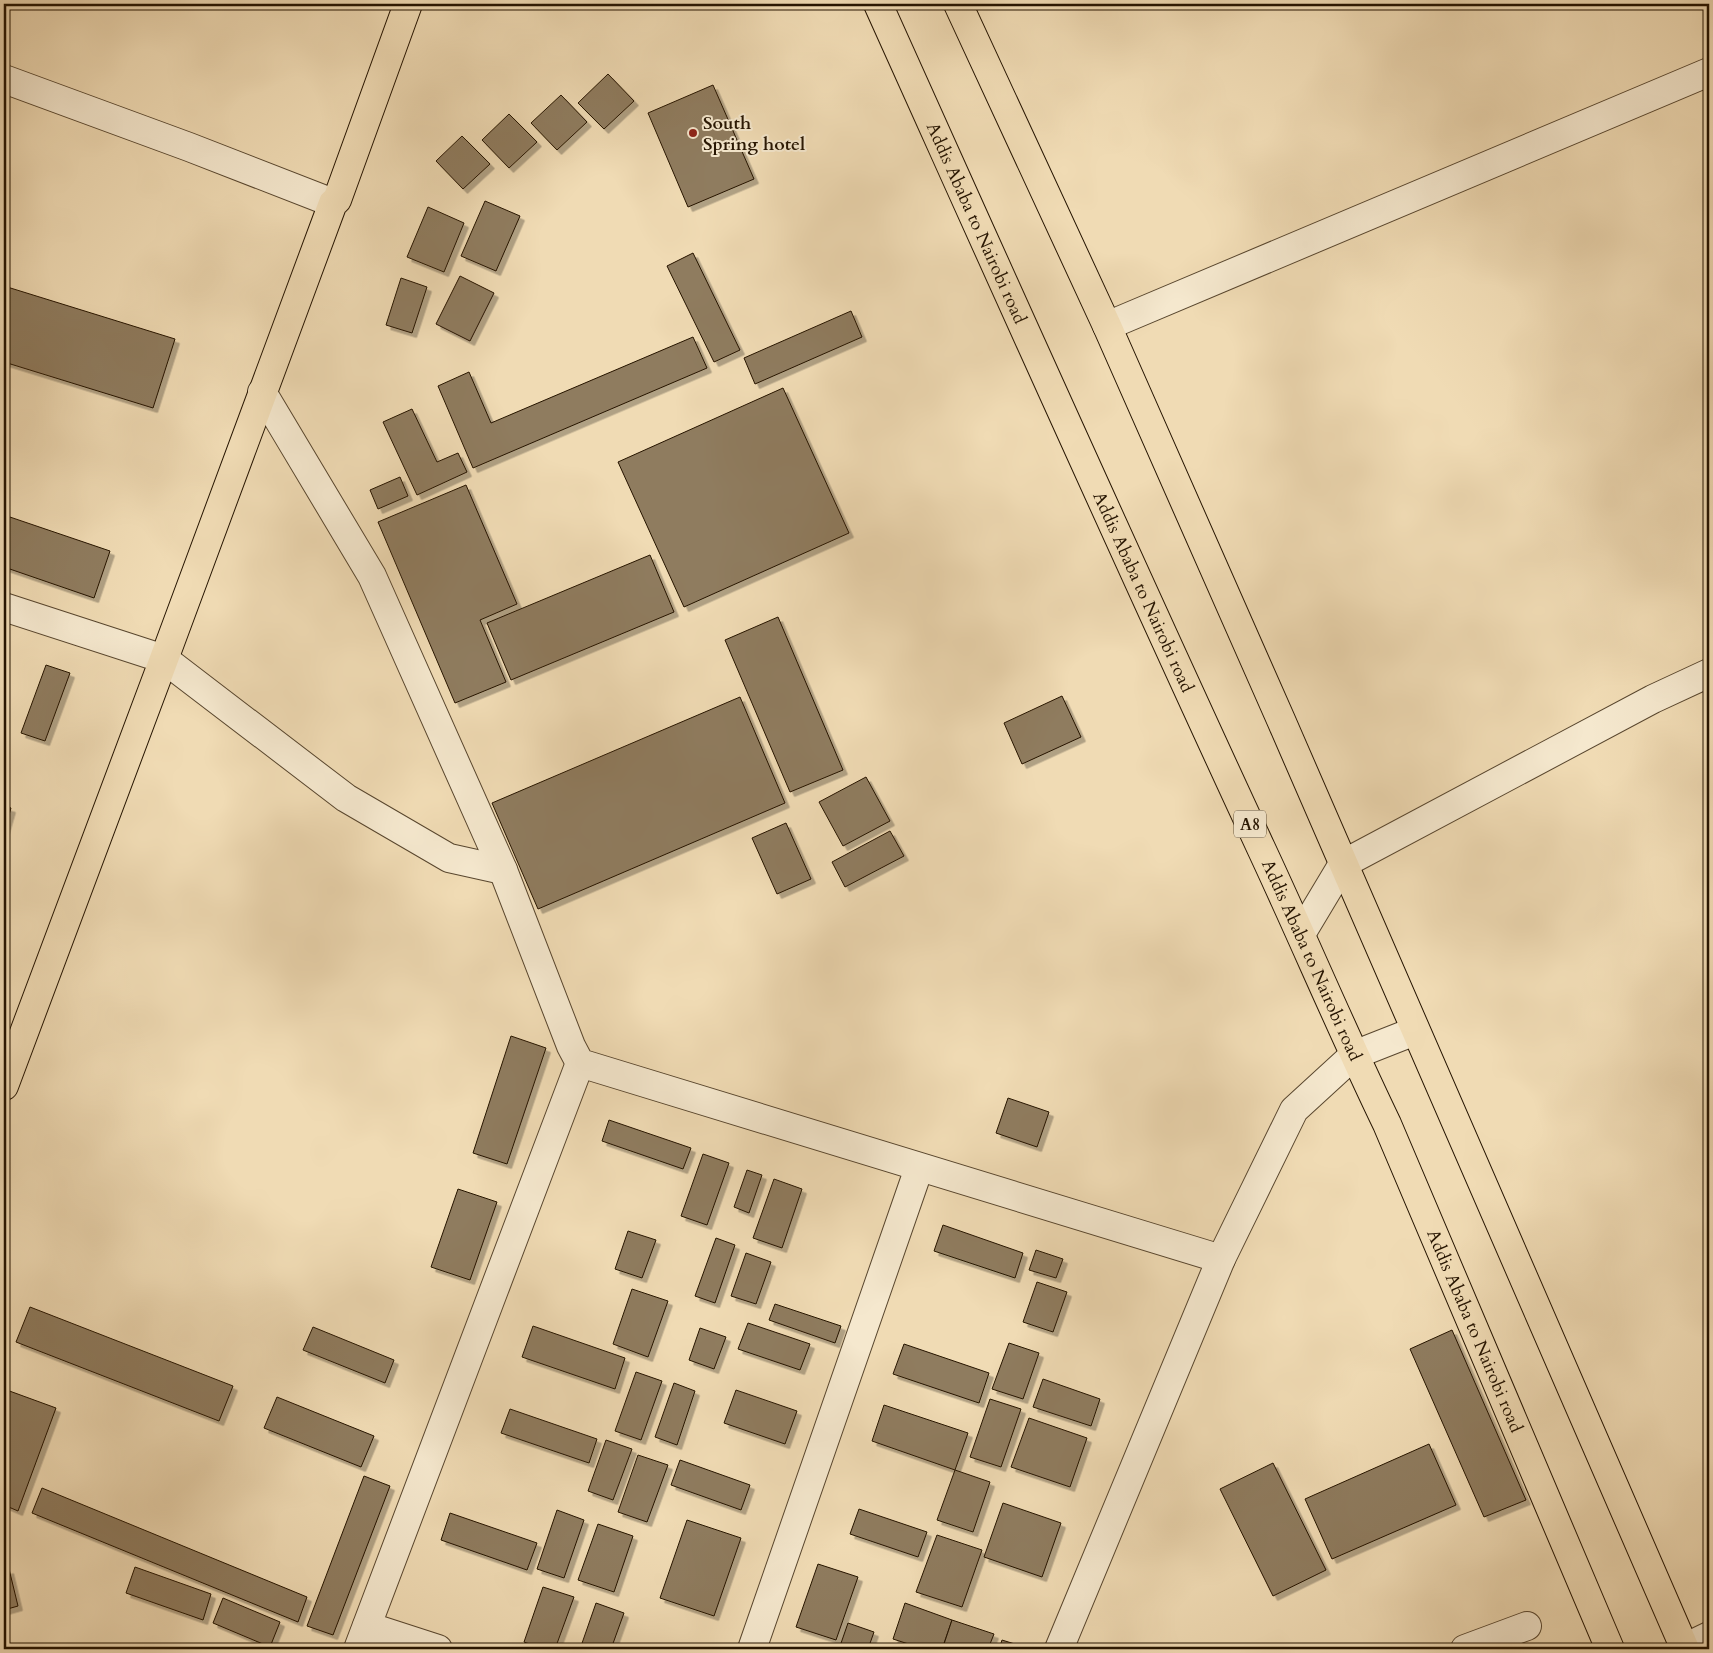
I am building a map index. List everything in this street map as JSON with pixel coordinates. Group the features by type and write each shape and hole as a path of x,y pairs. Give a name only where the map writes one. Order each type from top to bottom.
{"main road":[{"path":"4,1086 333,203 337,200 408,4"},
{"name":"Addis Ababa to Nairobi road","path":"878,4 1139,584 1301,934 1354,1056 1387,1124 1610,1649"},
{"path":"958,4 1106,326 1343,864 1684,1649"}],"street":[{"path":"1106,326 1709,72"},
{"path":"4,79 189,147 333,203"},
{"path":"262,392 372,576 503,870 571,1046 580,1063 1221,1259"},
{"path":"4,607 164,660 346,798 449,858 503,870"},
{"path":"1301,934 1343,864 1653,699 1709,674"},
{"path":"1059,1649 1221,1259 1294,1110 1354,1056 1415,1031"},
{"path":"438,1649 362,1638 580,1063"},
{"path":"752,1649 919,1168"},
{"path":"1465,1649 1526,1626"},
{"path":"1684,1649 1709,1636"}],"building":[{"path":"608,74 634,101 604,129 578,103"},
{"path":"713,85 754,179 688,207 648,113"},
{"path":"561,95 587,122 557,150 531,123"},
{"path":"509,114 537,142 509,168 482,140"},
{"path":"462,136 490,164 463,189 436,161"},
{"path":"485,201 520,216 496,271 461,256"},
{"path":"428,207 464,223 444,272 407,257"},
{"path":"693,253 740,350 714,362 667,266"},
{"path":"460,276 494,293 470,341 436,324"},
{"path":"401,278 427,287 412,333 386,325"},
{"path":"4,286 175,339 153,408 4,362"},
{"path":"851,311 862,337 755,384 744,358"},
{"path":"693,337 707,368 473,468 438,386 469,372 491,423"},
{"path":"783,388 849,533 684,607 618,462"},
{"path":"412,409 437,462 458,453 467,472 417,495 383,422"},
{"path":"400,477 408,496 378,509 370,490"},
{"path":"466,485 517,604 480,620 506,682 455,703 378,522"},
{"path":"4,515 110,551 94,598 4,567"},
{"path":"650,555 674,612 511,680 487,623"},
{"path":"778,617 843,770 790,792 725,640"},
{"path":"46,665 70,673 45,741 21,733"},
{"path":"1062,696 1081,737 1022,764 1004,723"},
{"path":"740,697 785,803 538,909 492,803"},
{"path":"866,777 890,821 843,846 819,802"},
{"path":"4,806 11,808 4,832"},
{"path":"786,823 811,879 777,894 752,838"},
{"path":"890,831 904,856 845,887 832,862"},
{"path":"511,1036 546,1048 507,1164 473,1153"},
{"path":"1008,1098 1049,1112 1037,1147 996,1133"},
{"path":"609,1120 691,1148 683,1169 602,1141"},
{"path":"703,1154 729,1163 707,1225 681,1216"},
{"path":"747,1170 762,1175 749,1213 734,1207"},
{"path":"774,1179 802,1189 782,1248 753,1238"},
{"path":"458,1189 497,1202 470,1280 431,1267"},
{"path":"943,1225 1023,1253 1015,1278 934,1251"},
{"path":"628,1231 656,1240 642,1278 615,1269"},
{"path":"716,1238 735,1245 715,1303 695,1296"},
{"path":"1036,1250 1063,1259 1056,1278 1029,1270"},
{"path":"746,1253 771,1262 756,1304 731,1296"},
{"path":"1037,1282 1067,1292 1053,1332 1023,1322"},
{"path":"632,1289 668,1301 648,1357 613,1344"},
{"path":"775,1304 841,1326 835,1343 769,1320"},
{"path":"30,1307 233,1386 219,1421 16,1342"},
{"path":"748,1323 810,1344 800,1370 738,1349"},
{"path":"533,1326 625,1358 615,1389 522,1357"},
{"path":"313,1327 394,1360 385,1383 303,1350"},
{"path":"700,1328 726,1337 714,1369 689,1360"},
{"path":"1452,1330 1526,1500 1484,1517 1410,1349"},
{"path":"1009,1343 1039,1353 1023,1399 992,1389"},
{"path":"904,1344 989,1373 979,1403 893,1374"},
{"path":"636,1372 662,1381 641,1440 615,1431"},
{"path":"1043,1379 1100,1399 1091,1426 1033,1407"},
{"path":"674,1383 695,1391 677,1445 655,1437"},
{"path":"4,1389 56,1408 18,1511 4,1505"},
{"path":"736,1390 797,1411 785,1444 724,1423"},
{"path":"277,1397 374,1436 361,1467 264,1428"},
{"path":"990,1399 1021,1409 1001,1467 970,1457"},
{"path":"884,1405 968,1433 955,1470 872,1441"},
{"path":"510,1409 597,1439 589,1463 501,1433"},
{"path":"1029,1418 1087,1438 1070,1487 1011,1467"},
{"path":"606,1440 632,1449 613,1500 588,1491"},
{"path":"1429,1444 1456,1505 1332,1559 1305,1499"},
{"path":"638,1455 668,1465 647,1522 618,1512"},
{"path":"680,1460 750,1485 741,1510 671,1485"},
{"path":"1273,1463 1326,1570 1273,1596 1220,1489"},
{"path":"955,1470 990,1482 973,1532 937,1520"},
{"path":"364,1476 390,1486 333,1635 307,1626"},
{"path":"42,1488 307,1597 298,1622 32,1513"},
{"path":"1003,1503 1061,1523 1042,1577 984,1557"},
{"path":"859,1509 927,1532 918,1557 850,1534"},
{"path":"557,1510 584,1520 564,1578 537,1569"},
{"path":"450,1513 537,1543 527,1570 441,1540"},
{"path":"687,1520 741,1538 714,1616 660,1598"},
{"path":"598,1524 633,1536 614,1592 578,1580"},
{"path":"937,1535 982,1550 962,1607 916,1592"},
{"path":"818,1564 858,1577 836,1640 796,1627"},
{"path":"135,1567 211,1594 203,1620 126,1593"},
{"path":"9,1569 18,1606 4,1610 4,1571"},
{"path":"543,1587 574,1597 555,1649 543,1649 524,1642"},
{"path":"223,1598 280,1622 270,1647 213,1623"},
{"path":"596,1603 624,1613 611,1649 580,1649"},
{"path":"905,1603 952,1620 942,1649 924,1649 893,1639"},
{"path":"952,1620 994,1634 988,1649 958,1649 944,1644"},
{"path":"848,1623 874,1632 868,1649 839,1649"},
{"path":"1002,1640 1021,1646 1019,1649 999,1649"}],"place":[{"name":"South Spring hotel","path":"693,133"}]}
